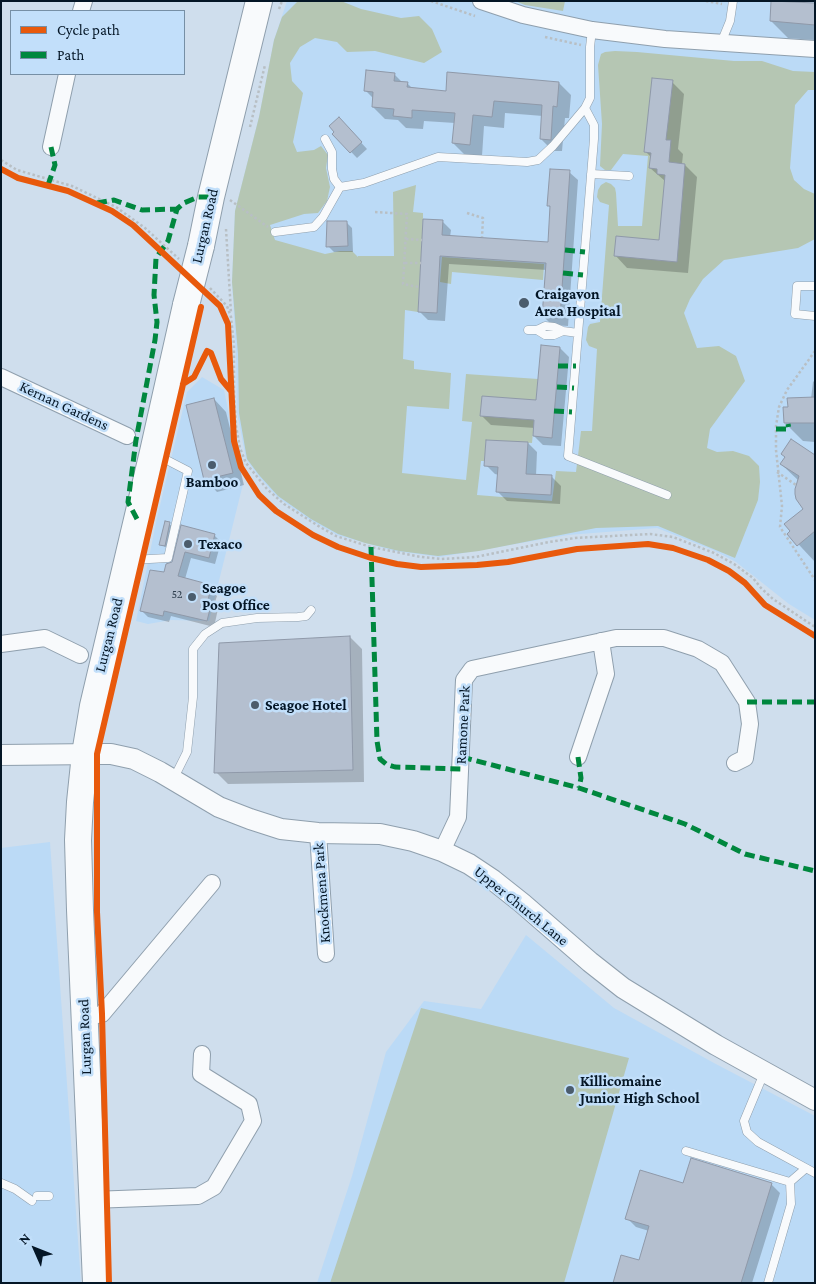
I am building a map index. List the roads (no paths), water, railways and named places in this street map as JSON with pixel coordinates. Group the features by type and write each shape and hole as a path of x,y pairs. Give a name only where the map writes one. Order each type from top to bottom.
{"main road":[{"name":"Lurgan Road","path":"96,1283 78,840 85,754 95,692 153,452 198,293 188,260 211,197 259,1"}],"street":[{"path":"481,1 523,15 592,30 721,43 815,49"},
{"path":"51,147 67,75"},
{"name":"Kernan Gardens","path":"1,377 127,436"},
{"path":"1,644 44,638 80,655"},
{"name":"Ramone Park","path":"442,851 458,817 464,680 472,669 616,638 664,638 698,650 722,663 747,702 750,724 745,758 735,763"},
{"path":"578,757 606,674 600,641"},
{"name":"Upper Church Lane","path":"1,755 111,754 134,759 218,807 250,820 281,829 318,833 380,834 413,841 442,851 469,864 493,880 623,988 815,1100"},
{"name":"Knockmena Park","path":"318,833 326,954"},
{"path":"84,1018 102,1014 212,884"},
{"path":"92,1200 198,1196 214,1187 253,1121 250,1104 201,1074 202,1054"}],"lane":[{"path":"721,43 730,21 733,3"},
{"path":"275,232 314,227 323,217 340,187 364,182 438,157 526,162 538,160 553,146 585,108 590,98 592,30"},
{"path":"585,108 594,125 568,456 667,495"},
{"path":"325,139 332,152 334,179 340,187"},
{"path":"591,174 629,176"},
{"path":"815,286 797,286 795,314 815,316"},
{"path":"528,330 537,330 545,335 554,335 562,331 578,332"},
{"path":"127,560 168,558 188,471 153,452"},
{"path":"173,780 187,752 193,697 193,649 205,634 222,623 257,618 306,616 311,610"},
{"path":"765,1072 744,1121 747,1132 758,1142 815,1173"},
{"path":"686,1152 790,1182"},
{"path":"790,1182 805,1169"},
{"path":"768,1283 791,1204 790,1182"},
{"path":"1,1183 35,1198 49,1196"}],"place":[{"name":"Craigavon Area Hospital","path":"524,303"},
{"name":"Bamboo","path":"212,465"},
{"name":"Texaco","path":"188,544"},
{"name":"Seagoe Post Office","path":"192,597"},
{"name":"Seagoe Hotel","path":"255,705"},
{"name":"Killicomaine Junior High School","path":"570,1090"}]}
